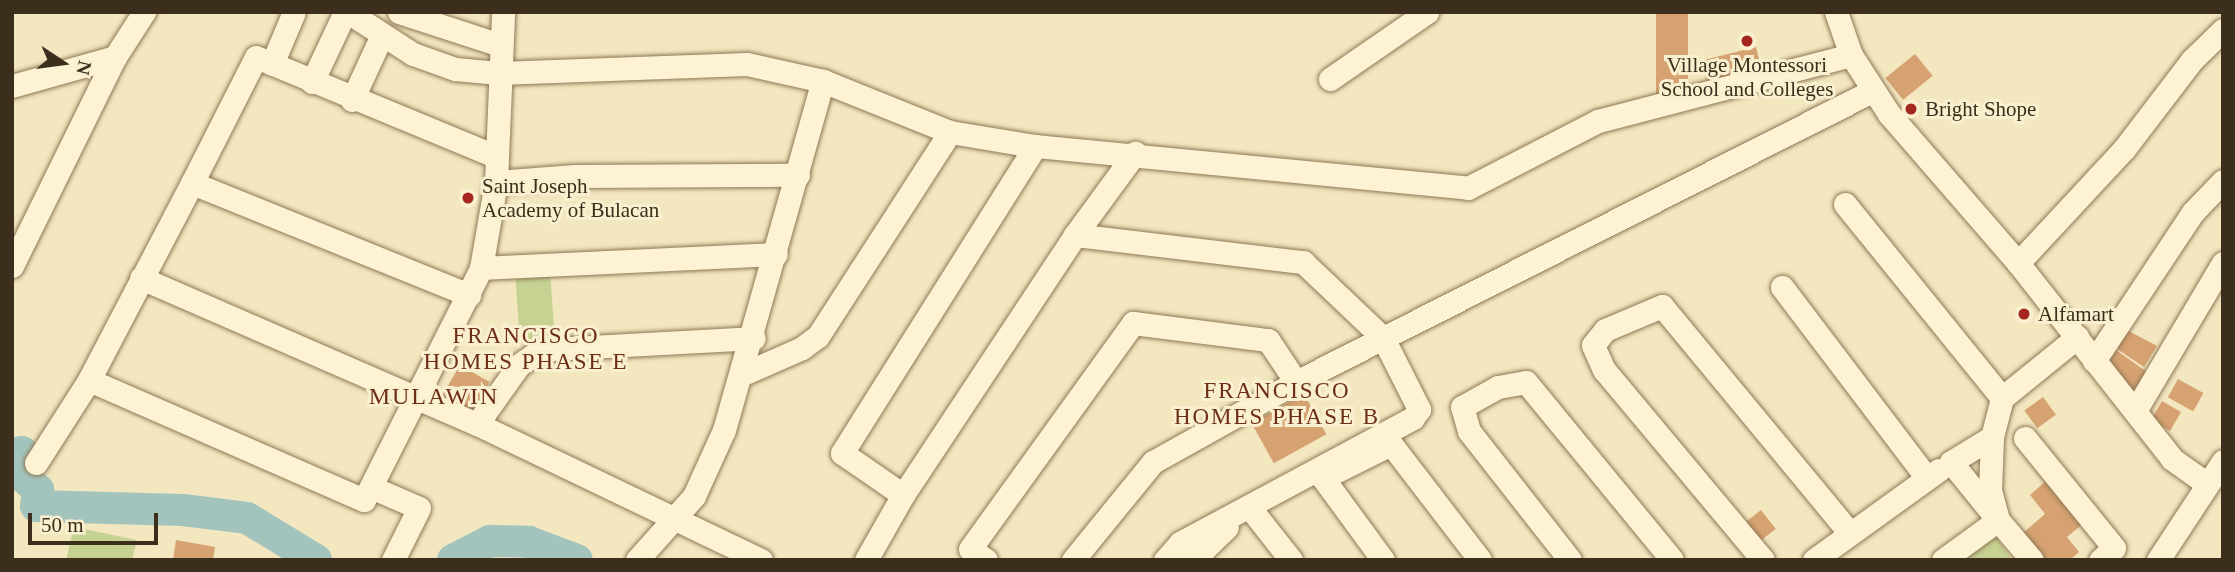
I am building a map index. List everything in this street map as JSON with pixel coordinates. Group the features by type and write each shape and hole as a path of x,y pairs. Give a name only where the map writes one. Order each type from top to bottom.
{"street":[{"path":"12,266 115,57 144,12"},
{"path":"272,64 294,12"},
{"path":"312,82 347,12 382,35 434,63 499,73 747,64 823,80 950,132 1035,146 1135,153 1468,188 1598,121 1850,55"},
{"path":"399,12 500,45"},
{"path":"89,380 364,500 418,398 481,268 496,182 503,12"},
{"path":"1330,79 1427,12"},
{"path":"1836,12 1850,55 1872,90 2018,263 2172,459 2207,484"},
{"path":"2018,263 2124,149 2192,60 2223,30"},
{"path":"352,100 382,35"},
{"path":"12,86 115,57"},
{"path":"36,463 89,380 256,57 352,100 497,157"},
{"path":"637,560 694,496 724,430 754,338 823,80"},
{"path":"1073,560 1153,462 1296,382 1872,90"},
{"path":"743,374 802,348 818,336 950,132"},
{"path":"903,495 842,453 1035,146"},
{"path":"866,560 903,495 1075,234 1135,153"},
{"path":"496,182 575,176 798,175"},
{"path":"2094,360 2193,212 2223,181"},
{"path":"192,183 468,295"},
{"path":"1845,204 2002,398"},
{"path":"1075,234 1303,262 1383,338 1419,409 1413,418 1180,543 1165,560"},
{"path":"481,268 776,254"},
{"path":"2135,411 2223,263"},
{"path":"141,278 477,424 671,520 761,560"},
{"path":"1782,287 1927,478"},
{"path":"1763,560 1604,370 1593,345 1605,330 1662,306 1850,533"},
{"path":"986,560 970,549 1133,323 1268,340 1296,382"},
{"path":"1998,520 1990,490 1992,437 2002,398 2077,337"},
{"path":"477,424 519,365 535,354 552,349 754,338"},
{"path":"1570,560 1469,430 1462,407 1498,387 1526,382 1672,560"},
{"path":"1814,560 1927,478 1992,437"},
{"path":"2025,439 2115,548 2100,560"},
{"path":"1196,559 1230,525 1391,444 1480,560"},
{"path":"2158,560 2223,461"},
{"path":"1951,462 2032,560"},
{"path":"1323,478 1383,560"},
{"path":"371,487 419,508 393,560"},
{"path":"1254,513 1291,560"},
{"path":"1942,560 1998,520"}],"green space":[{"path":"550,270 555,338 520,340 515,272"},
{"path":"74,527 137,540 132,560 66,560"},
{"path":"1996,537 2012,560 1964,560"}],"building":[{"path":"1656,12 1688,12 1688,96 1656,96"},
{"path":"1756,47 1762,71 1708,85 1702,61"},
{"path":"1915,54 1933,76 1903,100 1885,78"},
{"path":"2127,330 2157,346 2144,367 2117,349"},
{"path":"2116,350 2147,372 2132,397 2106,363"},
{"path":"460,365 489,382 472,412 442,395"},
{"path":"2178,379 2203,393 2193,411 2168,397"},
{"path":"1304,394 1326,434 1274,463 1252,423"},
{"path":"2043,397 2056,415 2037,428 2024,411"},
{"path":"2162,401 2181,412 2170,431 2151,420"},
{"path":"2048,479 2085,522 2067,537 2079,552 2070,560 2045,560 2023,533 2045,514 2030,495"},
{"path":"1761,510 1776,529 1759,542 1744,523"},
{"path":"176,540 215,547 213,560 173,560"}],"waterway":[{"path":"12,454 22,452 21,475 38,490 36,506 183,510 247,518 316,560"},
{"path":"453,560 490,541 529,542 577,560"}],"place":[{"name":"Village Montessori School and Colleges","path":"1747,41"},
{"name":"Bright Shope","path":"1911,109"},
{"name":"Saint Joseph Academy of Bulacan","path":"468,198"},
{"name":"Alfamart","path":"2024,314"}],"district":[{"name":"FRANCISCO HOMES PHASE E","path":"526,349"},
{"name":"MULAWIN","path":"434,397"},
{"name":"FRANCISCO HOMES PHASE B","path":"1277,404"}]}
